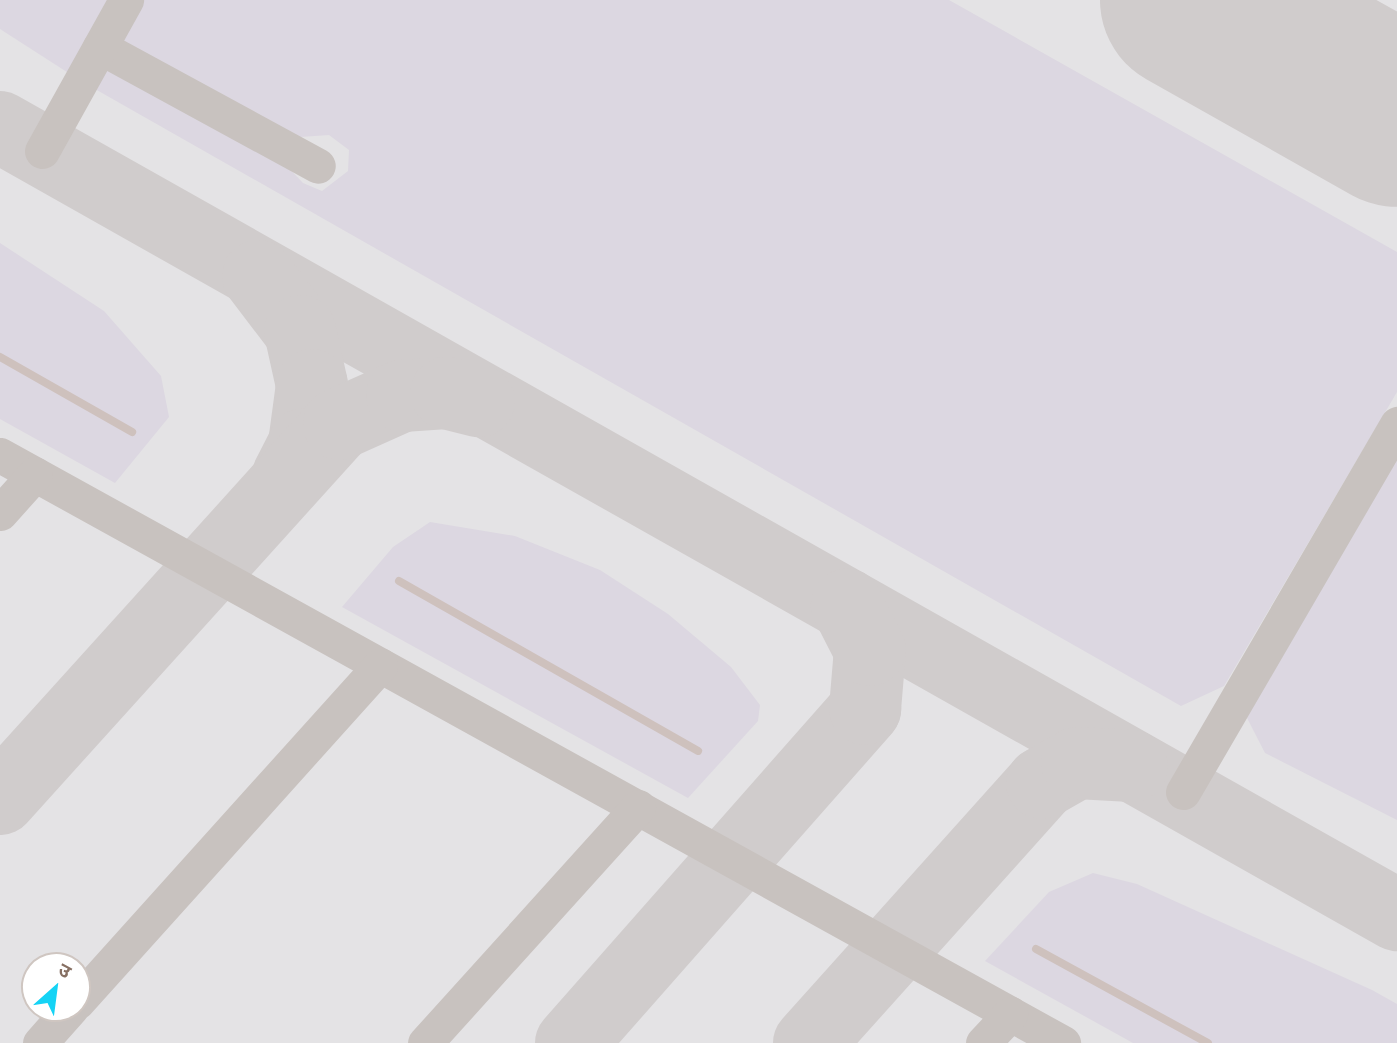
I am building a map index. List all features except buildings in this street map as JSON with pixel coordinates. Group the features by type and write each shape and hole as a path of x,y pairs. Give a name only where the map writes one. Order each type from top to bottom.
{"lane":[{"path":"41,151 126,0"},
{"path":"100,47 318,166"},
{"path":"1183,792 1397,424"},
{"path":"0,455 1063,1043"},
{"path":"0,513 36,474"},
{"path":"91,986 380,665"},
{"path":"425,1043 638,807"},
{"path":"984,1043 1010,1014"},
{"path":"40,1043 59,1022"}],"shaded area":[{"path":"0,0 1397,0 1397,1043 0,1043"},
{"path":"0,0 111,0 70,74 0,29"},
{"path":"139,0 949,0 1397,252 1397,392 1224,686 1181,706 95,89 101,67 285,164 303,183 322,191 348,171 349,150 329,135 300,137 114,42"},
{"path":"0,243 104,311 161,376 169,417 115,483 0,419"},
{"path":"1397,453 1397,820 1265,753 1245,714"},
{"path":"430,522 515,536 600,570 668,614 731,667 760,705 758,721 688,798 342,607 393,547"},
{"path":"1093,873 1137,884 1372,990 1397,1004 1397,1043 1133,1043 985,961 1049,892"}],"waterway":[{"path":"0,357 132,432"},
{"path":"399,581 698,751"},
{"path":"1036,949 1208,1043"}],"taxiway":[{"path":"0,127 1397,915"},
{"path":"258,276 300,331 312,385 304,444 288,476"},
{"path":"0,799 339,424 402,396 446,393 479,401"},
{"path":"571,1043 865,709 870,650 847,605"},
{"path":"809,1043 1042,783 1077,763 1132,766"}],"runway":[{"path":"1191,0 1397,116"}]}
